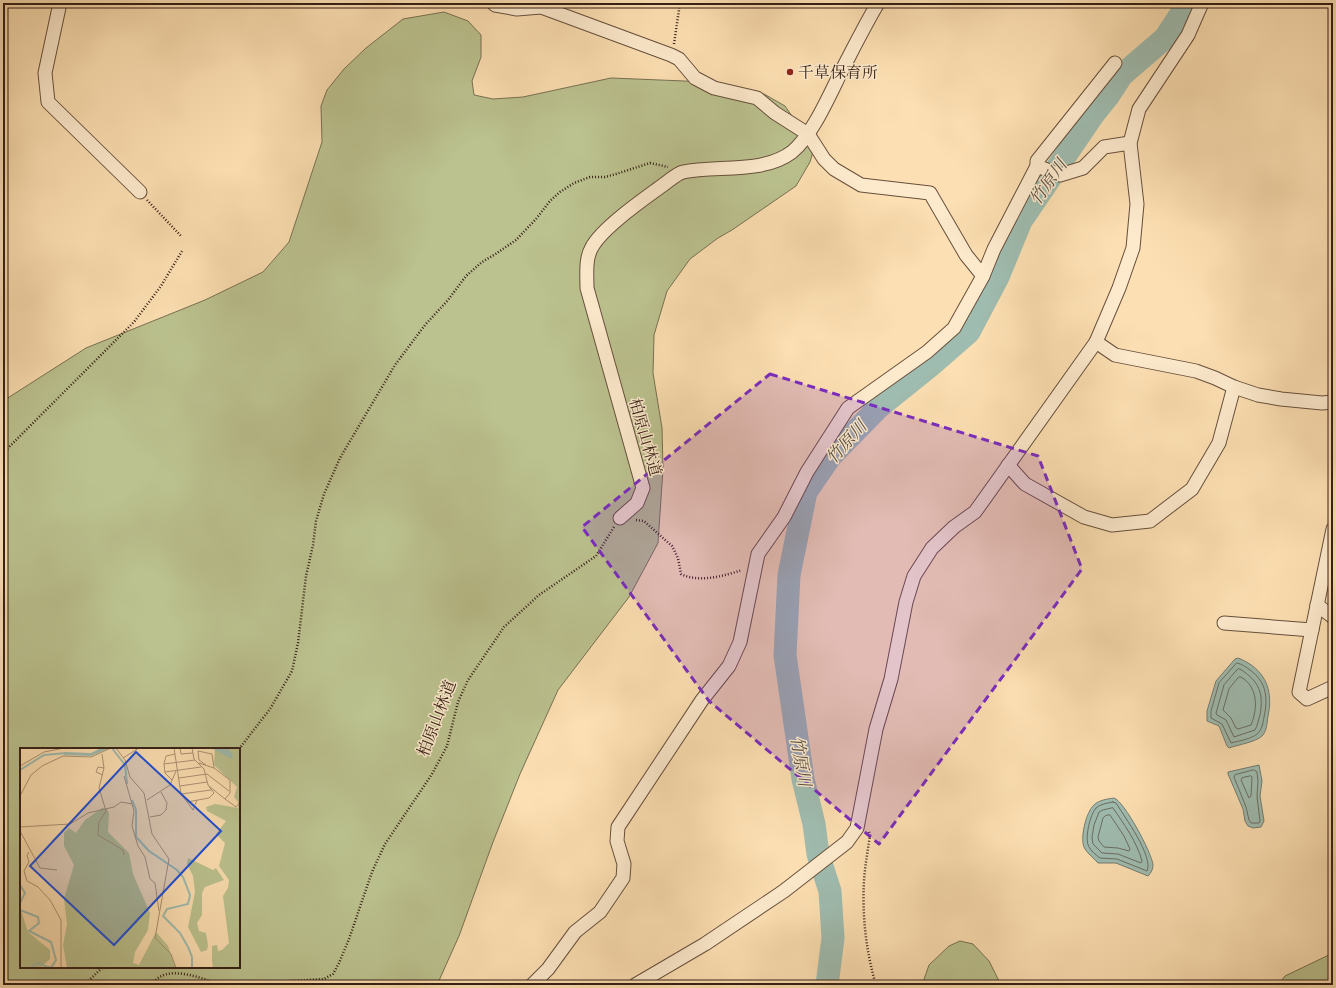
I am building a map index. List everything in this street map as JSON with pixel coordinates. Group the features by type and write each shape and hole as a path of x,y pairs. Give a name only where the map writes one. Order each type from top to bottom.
{"street":[{"path":"60,3 45,73 48,102 140,192"},
{"path":"493,3 495,5 517,9 541,6 671,55 679,59 695,78 714,88 757,98 775,113 808,134 824,159 834,169 862,185 930,193 966,255 983,276"},
{"name":"柏原山林道","path":"620,518 637,503 643,488 587,288 586,263 592,247 605,231 680,173 695,170 766,165 780,160 792,152 801,144 808,134 830,96 878,3"},
{"path":"635,985 705,944 784,891 847,842 857,828 876,729 891,679 906,602 914,576 932,548 954,528 976,512 1096,342 1119,288 1133,248 1137,204 1130,143 1139,109 1188,35 1202,3"},
{"path":"532,985 548,969 575,932 600,912 623,878 624,864 617,840 618,827 702,700 730,666 740,642 758,554 784,517 807,472 848,408 927,352 954,328 983,276 994,248 1039,167 1037,161 1115,63"},
{"path":"1039,167 1060,175 1083,168 1104,147 1130,143"},
{"path":"1096,342 1116,355 1196,371 1234,387 1258,395 1322,403 1333,402"},
{"path":"1008,465 1025,484 1084,517 1112,525 1150,521 1192,489 1219,443 1234,387"},
{"path":"1333,529 1299,692 1307,699 1333,687"},
{"path":"1317,605 1333,617"},
{"path":"1224,623 1312,630"}],"path":[{"path":"671,55 676,36 680,3"},
{"path":"240,748 270,709 292,671 298,643 306,576 313,545 316,521 324,494 336,465 395,365 426,324 448,300 466,276 482,262 516,240 536,219 550,201 574,183 590,177 616,174 650,163 669,167 680,173"},
{"path":"140,192 181,236"},
{"path":"3,453 134,322 161,286 182,251"},
{"path":"620,518 644,521 672,546 678,558 681,574 688,578 707,578 727,575 757,564"},
{"name":"柏原山林道","path":"152,985 154,981 168,973 182,973 222,985 324,978 332,974 349,939 372,872 385,844 432,774 447,746 458,702 468,680 504,627 539,595 596,556 620,518"},
{"path":"859,816 870,834 864,881 864,916 869,963 876,985"},
{"path":"84,985 102,968"}],"highlighted area":[{"path":"770,374 1038,456 1082,569 879,844 709,701 582,527"}],"green space":[{"path":"444,12 468,21 481,35 481,57 472,81 474,95 493,99 523,97 611,78 709,82 764,94 785,106 814,148 810,162 796,186 718,238 690,259 667,291 654,335 653,373 662,428 663,469 658,543 629,597 558,690 520,774 493,842 459,936 437,985 3,985 3,401 86,348 205,300 263,272 289,242 322,142 321,106 327,90 344,69 366,48 403,19"},
{"path":"960,941 973,944 989,961 1001,985 922,985 929,965 949,946"},
{"path":"1333,953 1333,985 1278,985 1285,976"}],"water":[{"path":"1238,658 1254,667 1265,681 1270,697 1270,706 1264,734 1251,742 1229,748 1219,726 1207,721 1207,711 1216,681 1235,659"},
{"path":"1259,765 1262,781 1260,796 1264,821 1261,827 1253,828 1248,826 1245,821 1243,809 1228,772"},
{"path":"1114,798 1119,801 1130,817 1148,850 1153,868 1148,876 1116,863 1098,863 1088,853 1083,845 1084,826 1091,809 1098,802"}],"waterway":[{"name":"竹原川","path":"827,985 833,938 830,891 818,854 814,824 803,779 785,655 789,575 806,492 830,457 879,407 969,332 998,277 1021,221 1122,75 1165,38 1188,3"}],"place":[{"name":"千草保育所","path":"790,72"}]}
